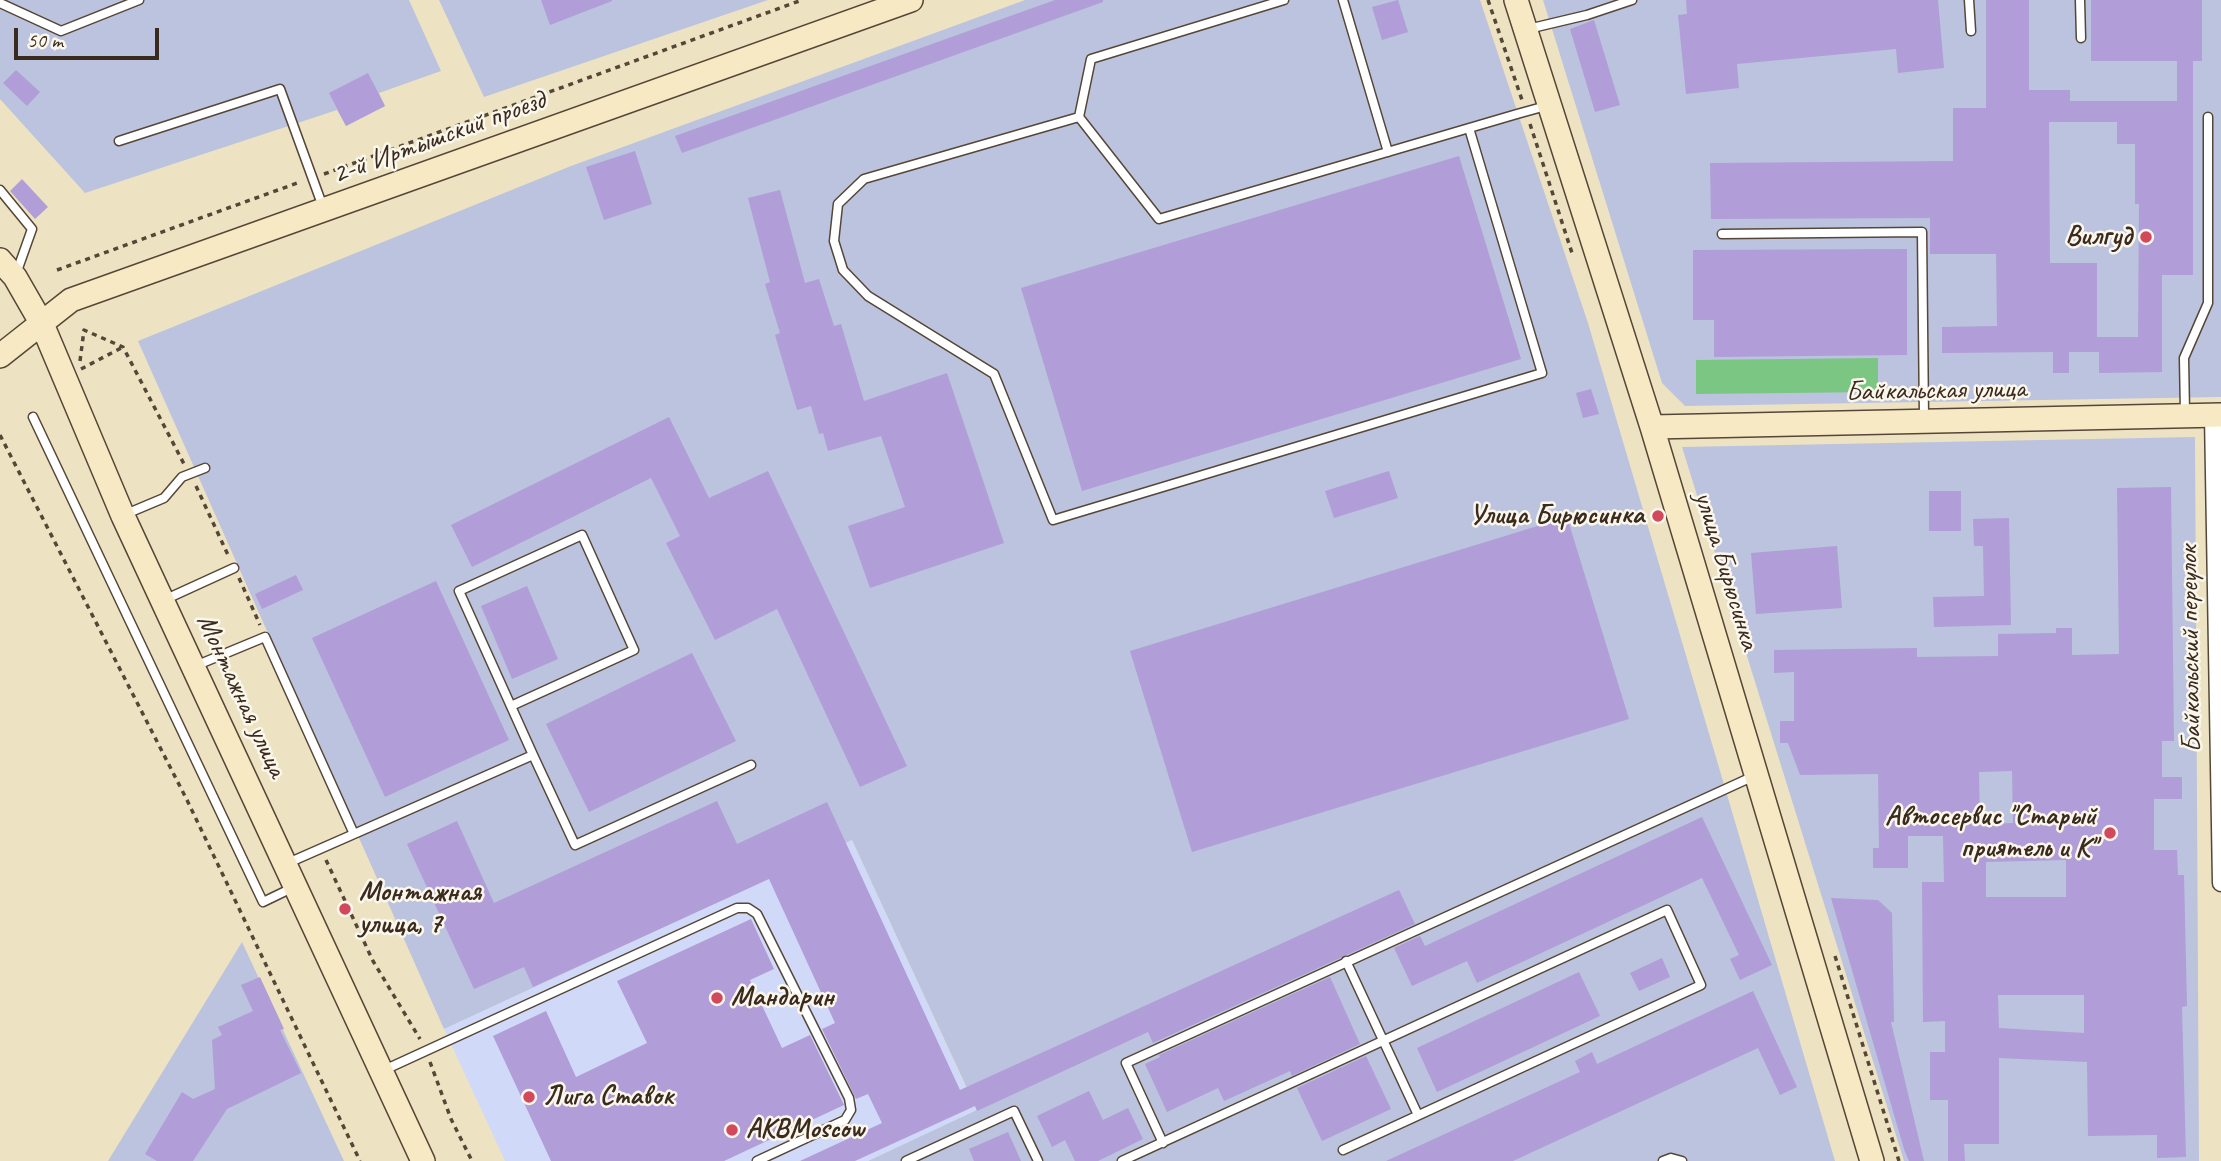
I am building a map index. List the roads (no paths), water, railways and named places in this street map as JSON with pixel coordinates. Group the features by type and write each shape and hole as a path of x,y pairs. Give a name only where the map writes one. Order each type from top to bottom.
{"main road":[{"name":"2-й Иртышский проезд","path":"0,356 71,300 911,0"},
{"name":"улица Бирюсинка","path":"1516,0 1652,427 1872,1161"},
{"name":"Монтажная улица","path":"7,268 42,324 123,516 423,1161"},
{"name":"Байкальская улица","path":"1652,427 2217,415"}],"street":[{"name":"Байкальский переулок","path":"2217,415 2221,883"}],"lane":[{"path":"0,3 61,32 139,0"},
{"path":"1284,0 1091,59 1079,117 1158,219 1549,105"},
{"path":"1343,0 1388,152"},
{"path":"1525,30 1587,15 1632,0"},
{"path":"1969,0 1971,31"},
{"path":"2080,0 2081,38"},
{"path":"119,141 280,89 324,210"},
{"path":"1079,117 864,179 838,204 834,241 843,270 868,296 994,374 1053,520 1542,373 1469,128"},
{"path":"2186,415 2184,358 2208,303 2208,117"},
{"path":"0,190 32,229 7,268"},
{"path":"1722,234 1922,232 1924,421"},
{"path":"33,417 263,902 295,887"},
{"path":"123,516 164,498 182,477 205,468"},
{"path":"511,706 634,650 582,535 459,591 533,755 575,845 751,765"},
{"path":"163,600 234,568"},
{"path":"195,666 265,637 354,834"},
{"path":"285,865 533,755"},
{"path":"1163,1143 1126,1063 1756,775"},
{"path":"382,1071 737,908 748,908 757,914 849,1098 851,1110 845,1121 757,1161"},
{"path":"1122,1161 1667,910 1701,985 1343,1150"},
{"path":"1346,961 1418,1115"},
{"path":"906,1161 1014,1111 1038,1161"},
{"path":"1663,1161 1671,1158 1682,1161"}],"place":[{"name":"Вилгуд","path":"2146,237"},
{"name":"Улица Бирюсинка","path":"1658,516"},
{"name":"Автосервис \"Старый приятель и К\"","path":"2110,833"},
{"name":"Монтажная улица, 7","path":"345,909"},
{"name":"Мандарин","path":"717,998"},
{"name":"Лига Ставок","path":"529,1097"},
{"name":"AKBMoscow","path":"732,1130"}]}
